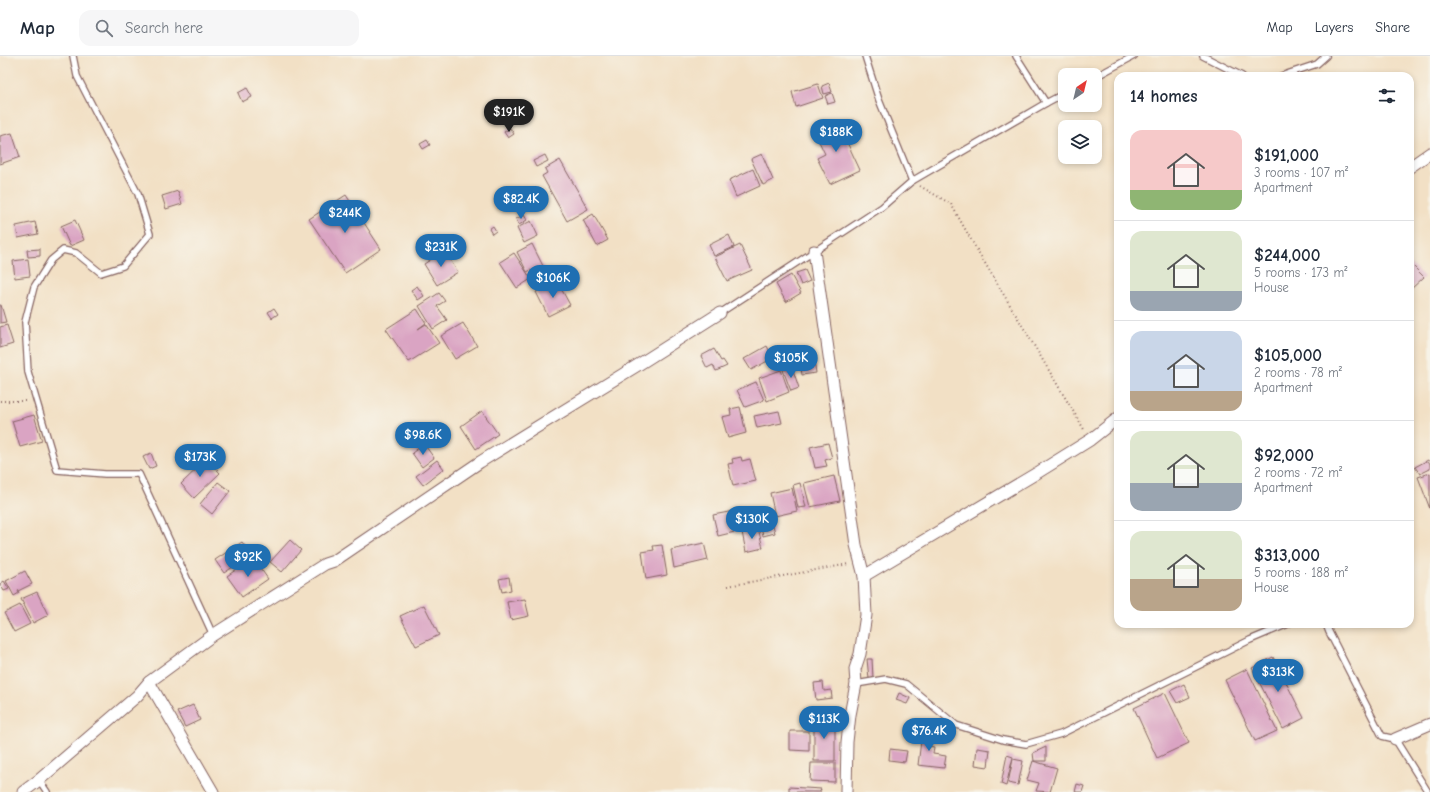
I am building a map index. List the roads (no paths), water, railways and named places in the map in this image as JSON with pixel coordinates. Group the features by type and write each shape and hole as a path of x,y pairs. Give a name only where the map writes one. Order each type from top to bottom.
{"street":[{"path":"1414,164 1430,154"},
{"path":"814,251 856,545 864,576 866,614 860,654 855,669 856,684 846,742 846,792"},
{"path":"23,792 137,696 149,682 213,635 325,564 334,561 480,462 720,313"},
{"path":"864,576 1031,477 1090,440 1114,421"},
{"path":"149,682 213,792"},
{"path":"1395,739 1430,724"}],"lane":[{"path":"73,56 77,76 138,194 150,234 123,266 101,273 76,253 63,250 52,260 34,287 25,322 28,372 57,470 105,474 139,474 213,635"},
{"path":"865,56 879,100 912,181"},
{"path":"1016,56 1046,103"},
{"path":"1102,73 1134,56"},
{"path":"1203,56 1234,72"},
{"path":"1293,72 1317,64 1326,56"},
{"path":"720,313 882,208 912,181 1058,97"},
{"path":"856,684 886,679 906,684 956,725 1003,740 1026,744 1061,734 1250,640 1278,628"},
{"path":"1328,628 1382,736 1395,739 1428,792"},
{"path":"39,780 47,792"}]}
